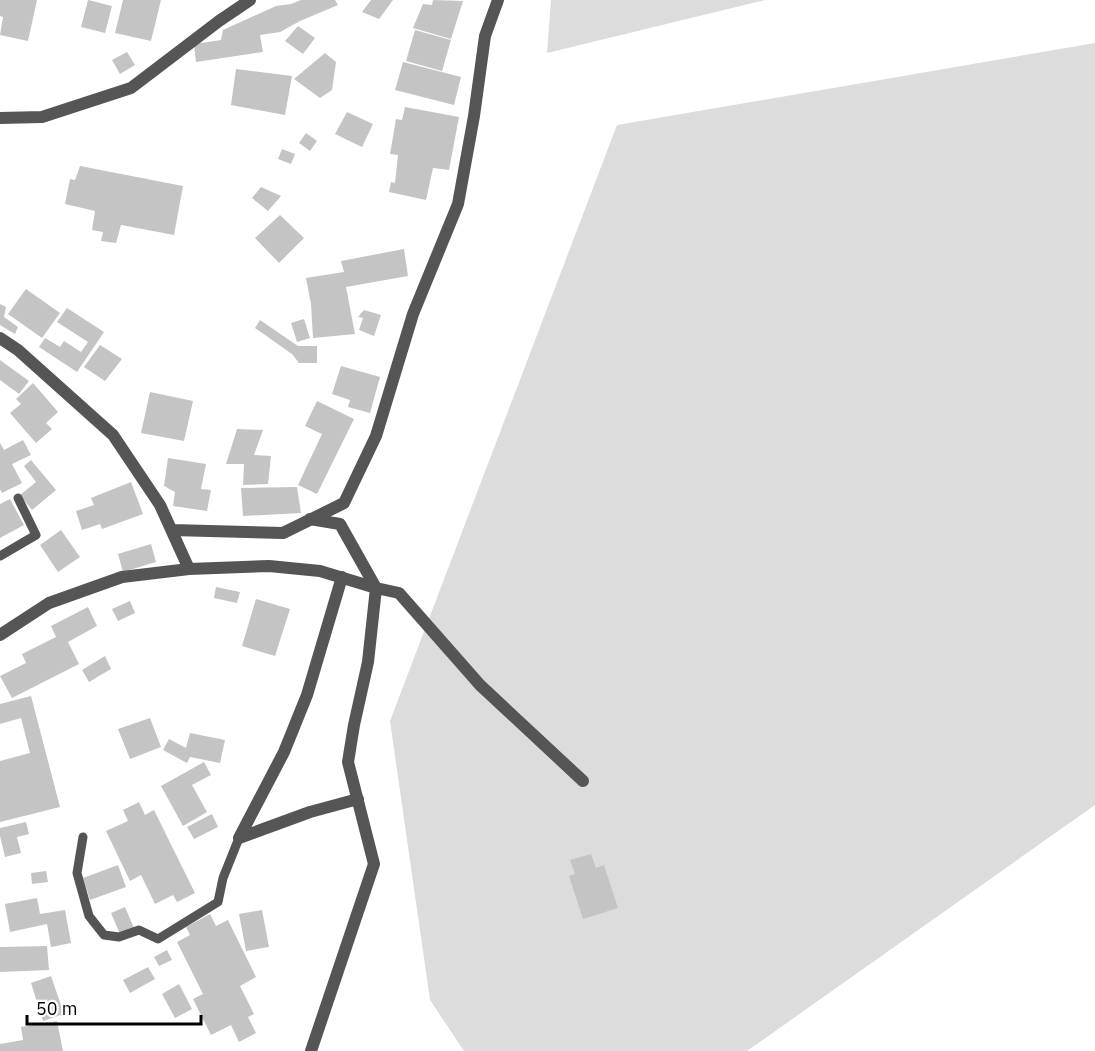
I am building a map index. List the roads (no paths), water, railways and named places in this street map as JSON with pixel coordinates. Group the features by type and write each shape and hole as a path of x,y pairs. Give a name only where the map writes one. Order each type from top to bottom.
{"street":[{"path":"0,118 42,117 131,88 250,0"},
{"path":"172,530 283,533 344,503 376,436 413,314 458,204 474,116 485,36 498,0"},
{"path":"0,338 18,350 113,435 160,505 189,568"},
{"path":"310,519 340,524 375,588 368,663 348,762 374,864 311,1051"},
{"path":"0,635 49,603 122,577 189,568 269,566 320,571 399,593 480,685 583,781"},
{"path":"239,838 284,752 307,695 342,578"},
{"path":"239,838 310,812 358,799"}],"lane":[{"path":"0,556 36,535 18,498"},
{"path":"82,837 76,873 89,916 104,935 119,937 139,930 158,939 218,902 239,838"}]}
